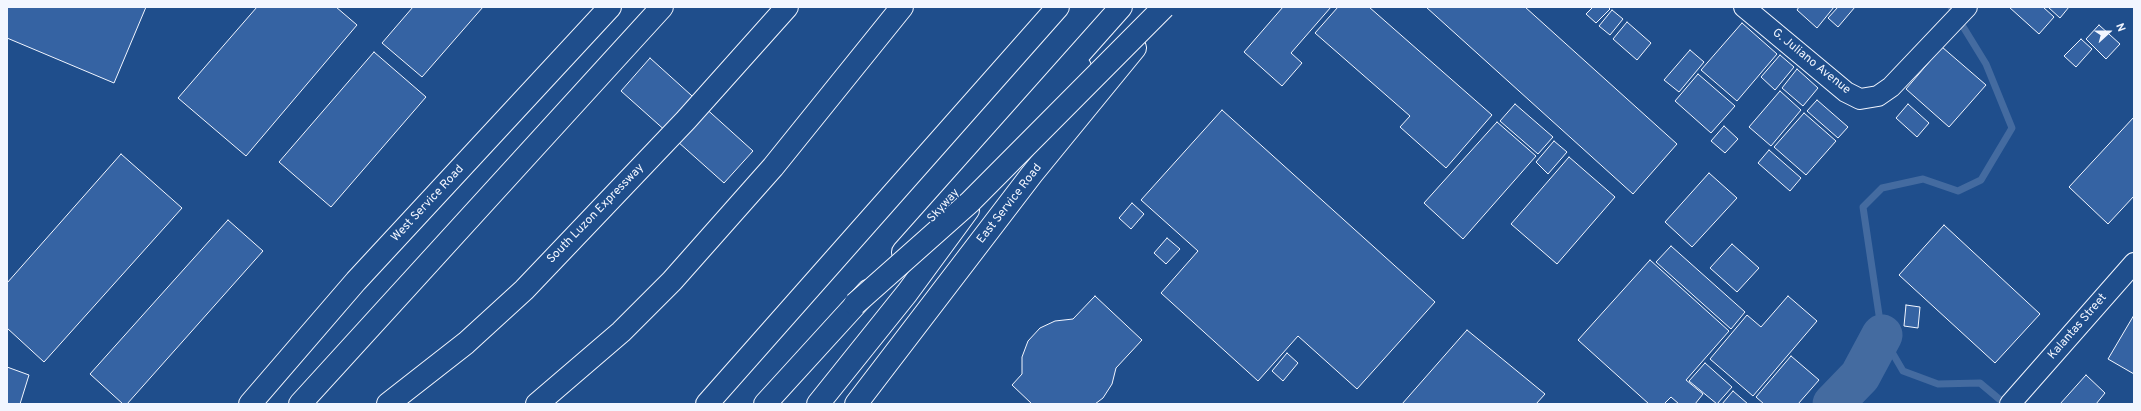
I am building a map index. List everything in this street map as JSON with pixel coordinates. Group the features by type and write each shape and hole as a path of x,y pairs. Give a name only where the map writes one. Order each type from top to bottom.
{"main road":[{"name":"West Service Road","path":"250,404 356,281 610,7"},
{"path":"300,404 662,7"},
{"name":"South Luzon Expressway","path":"388,404 466,343 524,290 686,120 787,7"},
{"path":"537,404 621,332 672,281 772,167 902,7"},
{"path":"707,404 1058,7"},
{"name":"Skyway","path":"765,404 1122,7"},
{"path":"818,404 907,293 1006,159 1129,7"},
{"path":"855,304 970,202 1164,7"},
{"name":"East Service Road","path":"856,404 1032,174 1169,7"},
{"path":"907,293 927,312"}],"street":[{"name":"G. Juliano Avenue","path":"1744,7 1846,92 1860,99 1878,96 1891,87 1965,9"},
{"name":"Kalantas Street","path":"2016,397 2134,263"}],"building":[{"path":"7,7 146,7 114,83 7,38"},
{"path":"257,7 336,7 357,25 246,156 178,98"},
{"path":"413,7 483,7 422,77 382,43"},
{"path":"1283,7 1331,7 1291,53 1302,63 1282,86 1244,52"},
{"path":"1338,7 1369,7 1492,115 1446,168 1400,127 1410,116 1315,33"},
{"path":"1426,7 1525,7 1677,144 1633,194"},
{"path":"1593,7 1608,7 1610,9 1596,23 1586,14"},
{"path":"1799,7 1834,7 1817,28 1797,10"},
{"path":"1838,7 1855,7 1838,27 1828,18"},
{"path":"2009,7 2043,7 2054,17 2039,34"},
{"path":"2048,7 2069,7 2060,18"},
{"path":"1612,10 1623,19 1610,35 1599,26"},
{"path":"1627,22 1651,43 1637,60 1613,39"},
{"path":"1742,23 1777,54 1737,101 1701,70"},
{"path":"2099,25 2120,44 2106,59 2086,39"},
{"path":"2081,39 2092,49 2076,67 2064,56"},
{"path":"1942,47 1986,85 1949,127 1906,89"},
{"path":"1690,50 1704,62 1679,92 1664,80"},
{"path":"374,52 426,97 331,207 279,162"},
{"path":"1780,55 1794,67 1775,90 1761,77"},
{"path":"650,58 753,151 724,183 621,91"},
{"path":"1797,69 1818,88 1803,106 1782,88"},
{"path":"1698,74 1735,106 1711,133 1675,101"},
{"path":"1780,91 1801,110 1771,146 1749,127"},
{"path":"1817,100 1848,127 1838,138 1807,111"},
{"path":"1515,104 1553,137 1538,154 1500,121"},
{"path":"1908,104 1929,123 1917,137 1896,118"},
{"path":"1222,110 1435,302 1357,389 1298,336 1258,381 1161,293 1198,251 1141,200"},
{"path":"1804,113 1836,141 1806,175 1774,147"},
{"path":"2134,117 2134,196 2108,224 2069,187"},
{"path":"1497,122 1536,156 1463,239 1424,203"},
{"path":"1724,126 1738,139 1725,153 1711,141"},
{"path":"1554,141 1567,152 1548,174 1536,162"},
{"path":"1769,150 1801,178 1790,191 1758,163"},
{"path":"121,154 182,208 44,362 7,328 7,283"},
{"path":"1569,157 1615,197 1557,264 1511,224"},
{"path":"1709,173 1737,198 1692,247 1665,222"},
{"path":"1132,203 1144,214 1131,229 1119,218"},
{"path":"228,220 263,251 127,404 123,404 90,374"},
{"path":"1944,225 2040,314 1995,363 1899,275"},
{"path":"1167,238 1180,249 1166,264 1154,253"},
{"path":"1732,244 1759,268 1737,292 1710,268"},
{"path":"1671,246 1745,312 1731,329 1656,262"},
{"path":"1650,260 1729,331 1686,380 1703,394 1695,404 1679,404 1671,397 1664,404 1649,404 1578,340"},
{"path":"1095,296 1142,340 1116,368 1112,384 1103,398 1095,404 1032,404 1012,385 1022,374 1022,357 1028,341 1040,328 1055,321 1073,319"},
{"path":"1788,296 1817,321 1753,396 1710,359 1747,315 1761,327"},
{"path":"1906,305 1920,307 1918,328 1904,326"},
{"path":"2134,315 2134,374 2108,359"},
{"path":"1467,330 1545,394 1536,404 1402,404"},
{"path":"1287,353 1298,363 1283,381 1272,371"},
{"path":"1791,356 1819,380 1798,404 1764,404 1756,397"},
{"path":"1705,363 1732,387 1717,404 1689,381"},
{"path":"7,367 29,375 20,404 7,404"},
{"path":"2086,375 2105,393 2096,404 2060,404"},
{"path":"1733,391 1748,404 1722,404"}],"waterway":[{"path":"1951,7 1986,64 2012,128 1981,180 1958,191 1923,179 1882,188 1863,207 1882,335 1903,371 1938,384 1980,383 2005,404"},
{"path":"1833,404 1860,376 1882,335"}]}
